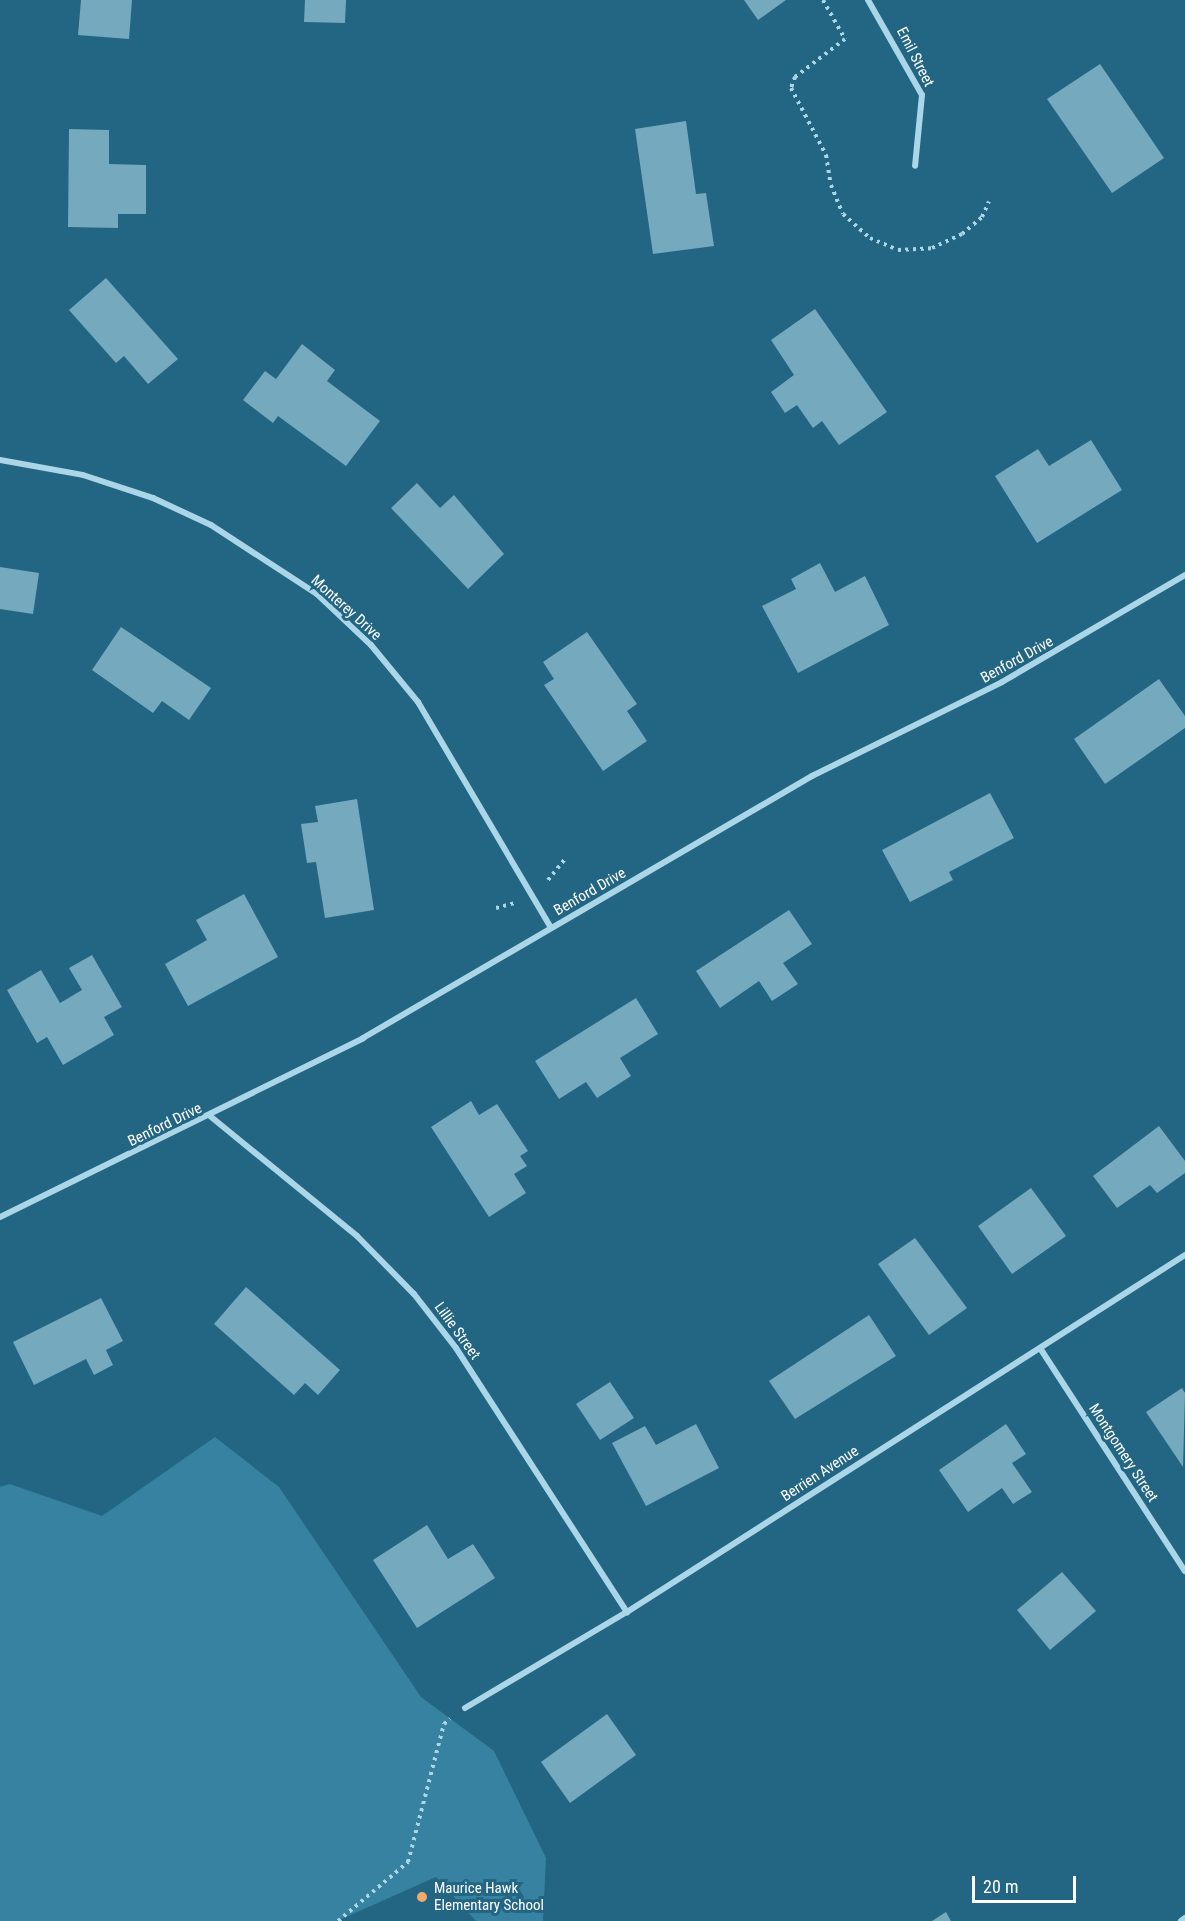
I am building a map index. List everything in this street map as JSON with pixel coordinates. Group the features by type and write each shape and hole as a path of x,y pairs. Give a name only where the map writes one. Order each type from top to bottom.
{"street":[{"name":"Emil Street","path":"868,0 922,95 915,166"},
{"name":"Monterey Drive","path":"0,460 83,475 153,498 211,525 317,594 371,645 418,702 551,928"},
{"name":"Benford Drive","path":"0,1217 210,1116 363,1038 812,776 1002,682 1185,575"},
{"name":"Lillie Street","path":"210,1116 350,1229 414,1294 456,1348 627,1612"},
{"name":"Berrien Avenue","path":"465,1708 627,1612 1185,1255"},
{"name":"Montgomery Street","path":"1040,1347 1185,1571"},
{"path":"1181,1921 1185,1918"}],"path":[{"path":"822,0 845,39 795,77 791,88 826,155 831,185 843,214 870,238 898,250 932,248 962,234 982,217 989,201"},
{"path":"338,1921 408,1862 444,1724 465,1708"}],"shaded area":[{"path":"215,1437 279,1487 421,1697 494,1751 546,1858 543,1921 476,1921 436,1877 337,1921 0,1921 0,1487 10,1484 102,1516"}],"building":[{"path":"81,0 132,0 129,39 78,35"},
{"path":"305,0 346,0 345,23 304,22"},
{"path":"744,0 786,0 758,20"},
{"path":"1100,64 1164,158 1112,193 1047,99"},
{"path":"686,121 696,194 706,193 714,246 653,254 635,129"},
{"path":"69,129 109,130 109,164 146,165 146,214 118,214 118,228 68,227"},
{"path":"106,278 178,359 148,384 124,356 116,363 69,310"},
{"path":"815,309 887,412 839,445 822,421 813,428 797,405 785,413 771,392 794,375 771,340"},
{"path":"302,344 335,370 327,381 380,421 346,466 278,416 273,423 243,400 265,371 276,379"},
{"path":"1091,440 1122,490 1037,543 995,476 1038,449 1049,466"},
{"path":"417,483 440,508 454,495 504,554 468,589 391,508"},
{"path":"820,563 835,592 865,576 889,625 798,673 762,606 796,589 791,579"},
{"path":"0,567 39,573 33,614 0,609"},
{"path":"121,627 211,688 189,720 162,701 153,713 92,670"},
{"path":"587,632 637,704 627,711 647,741 603,771 544,685 554,679 543,662"},
{"path":"1159,679 1185,716 1185,728 1105,784 1074,739"},
{"path":"990,793 1014,838 949,872 953,880 910,902 882,850"},
{"path":"357,799 374,910 325,918 316,862 307,863 301,824 318,822 315,806"},
{"path":"244,894 278,957 188,1006 165,964 207,940 196,920"},
{"path":"789,910 812,944 783,963 798,984 772,1001 759,981 720,1008 696,971"},
{"path":"92,955 122,1007 104,1017 114,1035 63,1065 47,1037 37,1043 7,990 41,970 60,1003 82,990 69,968"},
{"path":"636,998 658,1034 620,1058 631,1076 597,1098 586,1082 559,1099 535,1061"},
{"path":"471,1101 479,1115 497,1104 528,1151 520,1156 527,1166 514,1174 526,1193 489,1217 431,1127"},
{"path":"1159,1126 1185,1161 1185,1173 1157,1193 1150,1185 1117,1208 1093,1176"},
{"path":"1031,1188 1066,1236 1012,1274 978,1226"},
{"path":"915,1238 967,1308 929,1335 878,1264"},
{"path":"246,1287 340,1370 318,1395 305,1383 294,1395 214,1324"},
{"path":"101,1298 123,1341 106,1350 113,1365 94,1375 86,1359 34,1385 13,1342"},
{"path":"869,1315 896,1356 795,1419 769,1381"},
{"path":"610,1382 634,1418 600,1440 576,1404"},
{"path":"1182,1388 1185,1393 1183,1467 1146,1412"},
{"path":"696,1424 719,1468 646,1506 612,1443 645,1426 656,1445"},
{"path":"1006,1424 1026,1454 1012,1463 1032,1492 1013,1504 1002,1488 968,1512 939,1470"},
{"path":"427,1525 448,1559 473,1544 495,1578 417,1628 373,1560"},
{"path":"1062,1572 1096,1611 1050,1650 1017,1610"},
{"path":"607,1714 636,1755 570,1803 541,1762"},
{"path":"946,1912 951,1921 932,1921"}],"place":[{"name":"Maurice Hawk Elementary School","path":"422,1897"}]}
